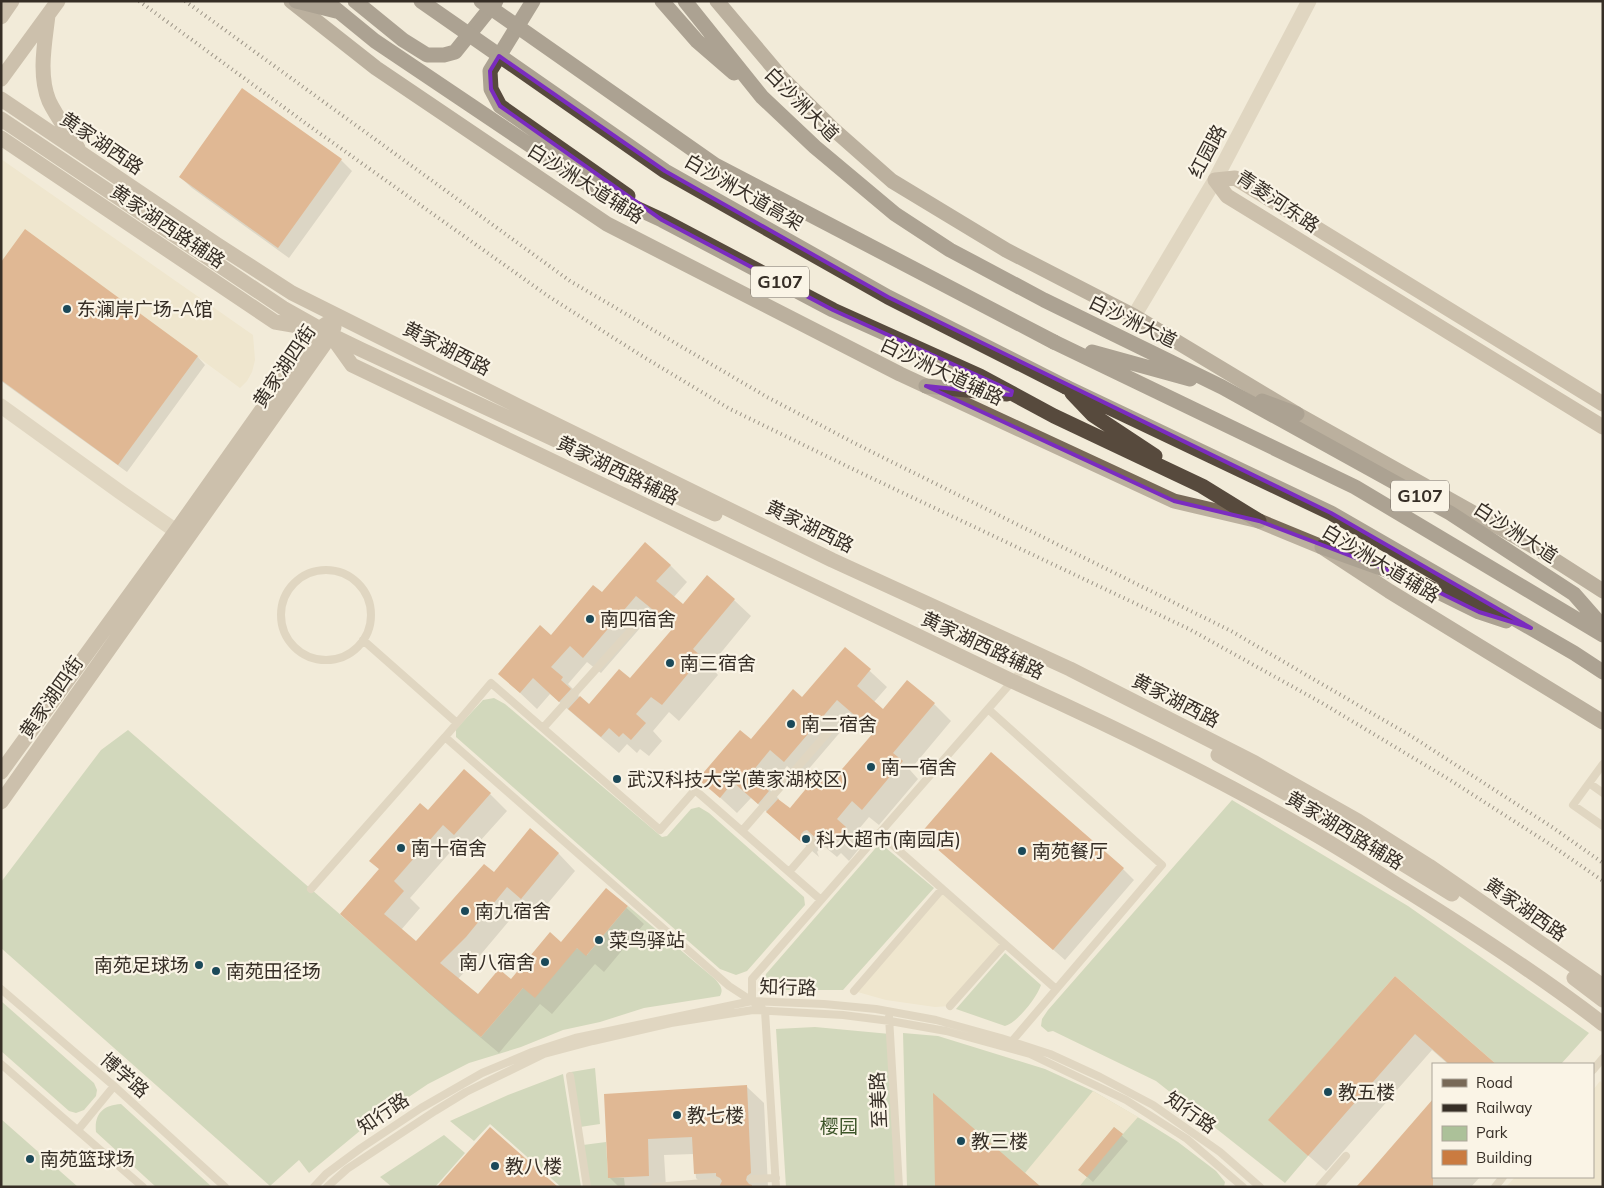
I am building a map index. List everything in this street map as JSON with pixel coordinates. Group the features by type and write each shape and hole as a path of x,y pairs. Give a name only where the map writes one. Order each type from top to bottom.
{"highway":[{"path":"296,1 339,12"},
{"name":"G107","path":"326,1 375,41 596,189 662,220 833,310 980,376 1054,416 1202,486 1259,521"},
{"path":"355,1 403,40 427,55 444,55 455,52 496,1"},
{"name":"白沙洲大道高架","path":"421,1 665,170 888,297 1066,387"},
{"name":"白沙洲大道高架","path":"481,1 715,165 1054,342"},
{"path":"533,1 490,71 492,89 500,106 662,220"},
{"path":"662,1 697,41 762,97"},
{"name":"白沙洲大道","path":"685,1 762,97 815,147 895,214 950,250 1044,300 1222,388 1450,513 1574,594 1603,627"},
{"path":"1054,342 1222,388 1297,414"},
{"path":"1054,342 1355,487 1603,635"},
{"path":"926,386 1014,395"},
{"path":"1066,387 1094,415 1202,486"},
{"path":"1066,387 1331,513 1574,653 1603,672"},
{"path":"1322,548 1414,580 1479,612 1531,628"}],"main road":[{"path":"1,16 12,1"},
{"path":"1,79 58,1"},
{"name":"白沙洲大道辅路","path":"292,1 376,68 606,224 926,386 1174,501 1259,521 1322,548 1389,592 1603,722"},
{"path":"717,1 782,78 832,128 892,180 1006,250 1134,316 1297,414 1536,548 1603,591"},
{"path":"48,14 43,78 49,101 82,153"},
{"name":"黄家湖西路","path":"1,99 292,293 832,560 1070,669 1255,763 1358,822 1429,866 1603,986"},
{"name":"黄家湖西路","path":"1,119 283,308 325,332 1030,660 1220,756 1399,860 1501,926 1603,1000"},
{"name":"黄家湖西路辅路","path":"1,138 275,322 325,332 352,365 1070,708 1212,778 1313,833 1453,919 1603,1024"},
{"name":"青菱河东路","path":"1215,180 1235,178 1603,404"},
{"name":"青菱河东路","path":"1215,180 1227,196 1603,427"},
{"name":"黄家湖四街","path":"1,802 182,535 337,315"},
{"path":"1503,529 1574,594"},
{"name":"黄家湖四街","path":"1,772 182,535"}],"street":[{"name":"红园路","path":"1134,316 1215,180 1309,1"},
{"path":"1,406 182,535"}],"lane":[{"path":"330,570 345,574 362,589 370,610 370,626 363,640 354,650 341,658 313,659 300,652 290,642 283,630 280,615 283,601 289,588 301,578 315,572 330,570"},
{"path":"543,728 633,628"},
{"path":"363,640 456,723"},
{"path":"752,1001 752,979 1030,660"},
{"path":"311,889 491,683 660,830 695,790 821,900"},
{"path":"988,709 1162,865 1009,1044"},
{"path":"742,831 829,731"},
{"path":"445,736 729,986 765,1011 776,1187"},
{"path":"1603,764 1573,805 1603,826"},
{"path":"1588,783 1603,793"},
{"path":"879,833 1056,989"},
{"path":"789,872 814,844 806,836"},
{"path":"854,990 942,888"},
{"path":"950,1006 1005,944"},
{"name":"博学路","path":"1,989 114,1086 225,1187"},
{"name":"知行路","path":"314,1187 326,1174 361,1148 421,1108 482,1073 532,1052 575,1038 752,1001 824,1004 889,1012 936,1020 1009,1044 1126,1100 1187,1139 1244,1187"},
{"name":"知行路","path":"327,1187 347,1169 443,1106 466,1092 544,1054 671,1024 753,1010 843,1015 890,1021 946,1031 1050,1054 1100,1077 1153,1105 1220,1152 1260,1187"},
{"name":"至美路","path":"889,1012 899,1187"},
{"path":"1594,1069 1603,1058"},
{"path":"1,1064 143,1187"},
{"path":"570,1076 587,1187"},
{"path":"78,1130 114,1086"},
{"path":"1319,1187 1346,1156"},
{"path":"752,1180 776,1178"},
{"path":"1244,1187 1252,1180"},
{"path":"655,1187 716,1182"}],"highlighted area":[{"path":"499,56 665,171 888,297 1331,513 1531,628 1479,612 1414,580 1259,521 1174,501 926,386 1011,395 1012,391 833,310 662,220 500,106 491,89 490,71"}],"green space":[{"path":"494,698 505,704 662,837 667,836 691,809 699,807 709,813 804,897 805,905 747,971 736,975 720,969 456,737 456,729 483,700"},
{"name":"南苑田径场","path":"128,730 481,1037 523,988 577,948 587,955 628,906 715,979 721,987 721,994 720,996 644,1008 600,1022 563,1030 521,1047 469,1063 428,1084 367,1125 309,1173 299,1160 270,1186 1,948 1,882 101,750"},
{"path":"1232,800 1408,906 1589,1033 1562,1063 1495,1063 1395,976 1269,1120 1308,1156 1285,1183 1156,1081 1053,1031 1048,1032 1041,1026 1042,1019"},
{"path":"880,843 934,888 843,990 774,990 764,983 766,974"},
{"path":"1005,953 1041,985 1036,996 1026,1009 1016,1020 1005,1026 956,1009"},
{"path":"1,1001 94,1083 97,1090 96,1096 84,1110 76,1113 69,1111 1,1051"},
{"name":"樱园","path":"815,1027 890,1034 899,1187 786,1187 776,1029"},
{"path":"903,1033 938,1036 1045,1069 1093,1091 1178,1142 1216,1171 1225,1182 1224,1187 907,1187"},
{"path":"595,1068 600,1124 580,1127 571,1072"},
{"path":"563,1074 581,1187 561,1187 490,1124 474,1141 450,1121 508,1095"},
{"path":"121,1104 212,1187 156,1187 96,1132 98,1115 109,1106"},
{"name":"南苑篮球场","path":"1,1119 78,1187 1,1187"},
{"path":"444,1135 465,1153 435,1187 392,1187 380,1177"},
{"path":"606,1142 608,1177 624,1178 625,1187 589,1187 583,1145"}],"shaded area":[{"path":"1,159 253,335 255,360 247,381 240,388 25,230 1,262"},
{"path":"942,889 1005,944 950,1006 935,1007 886,1000 854,991"},
{"path":"1600,1081 1603,1084 1603,1187 1506,1187 1514,1178 1594,1178 1594,1089"},
{"path":"1093,1091 1138,1117 1123,1134 1114,1127 1079,1170 1087,1177 1079,1187 1041,1187 1025,1173"}],"building":[{"path":"242,88 342,159 278,248 179,177"},
{"name":"东澜岸广场-A馆","path":"25,229 198,356 118,465 1,380 1,262"},
{"path":"645,542 671,565 656,581 683,604 707,575 735,599 693,649 702,657 662,705 651,697 636,714 646,723 631,740 623,733 619,737 609,728 601,737 568,709 580,696 589,704 619,669 630,678 674,627 636,596 583,658 570,646 551,667 563,677 561,680 571,689 559,702 533,678 520,693 498,674 540,625 551,635 593,585 602,592"},
{"path":"845,647 871,669 857,686 883,709 907,680 935,703 893,753 903,761 862,810 852,801 837,819 846,827 832,845 823,838 820,842 807,830 801,834 803,840 801,842 766,812 778,799 790,808 819,773 830,783 874,732 837,700 784,762 770,750 752,772 763,782 761,784 769,791 758,804 733,782 720,798 698,779 740,730 751,739 793,689 802,697"},
{"name":"南苑餐厅","path":"991,752 1124,868 1053,950 920,834"},
{"path":"464,769 491,793 454,835 443,825 394,881 404,891 384,914 416,941 484,864 494,872 530,828 559,853 521,899 507,887 466,937 440,963 478,994 499,969 511,979 550,932 561,942 606,888 628,906 586,956 577,948 535,998 523,988 481,1037 340,914 379,869 369,861 420,803 428,810"},
{"name":"教五楼","path":"1395,976 1495,1063 1448,1063 1415,1034 1308,1156 1268,1120"},
{"name":"教七楼","path":"747,1085 751,1173 747,1176 746,1180 752,1187 719,1187 722,1181 716,1176 716,1173 694,1174 692,1137 648,1139 649,1176 608,1178 604,1094"},
{"name":"教三楼","path":"933,1093 1025,1173 1041,1187 935,1187"},
{"name":"教五楼","path":"1432,1100 1433,1187 1356,1187"},
{"name":"教八楼","path":"490,1127 558,1187 437,1187"},
{"path":"1114,1127 1123,1134 1087,1177 1078,1170"}],"railway":[{"path":"139,1 308,125 548,296 730,409 1189,629 1322,703 1450,780 1603,881"},
{"path":"185,1 570,281 767,397 862,447 1231,631 1411,736 1552,827 1603,863"}],"place":[{"name":"东澜岸广场-A馆","path":"67,309"},
{"name":"南四宿舍","path":"590,619"},
{"name":"南三宿舍","path":"670,663"},
{"name":"南二宿舍","path":"791,724"},
{"name":"南一宿舍","path":"871,767"},
{"name":"武汉科技大学(黄家湖校区)","path":"617,779"},
{"name":"科大超市(南园店)","path":"806,839"},
{"name":"南十宿舍","path":"401,848"},
{"name":"南苑餐厅","path":"1022,851"},
{"name":"南九宿舍","path":"465,911"},
{"name":"菜鸟驿站","path":"599,940"},
{"name":"南八宿舍","path":"545,962"},
{"name":"南苑足球场","path":"199,965"},
{"name":"南苑田径场","path":"216,971"},
{"name":"教五楼","path":"1328,1092"},
{"name":"教七楼","path":"677,1115"},
{"name":"教三楼","path":"961,1141"},
{"name":"南苑篮球场","path":"30,1159"},
{"name":"教八楼","path":"495,1166"}]}
